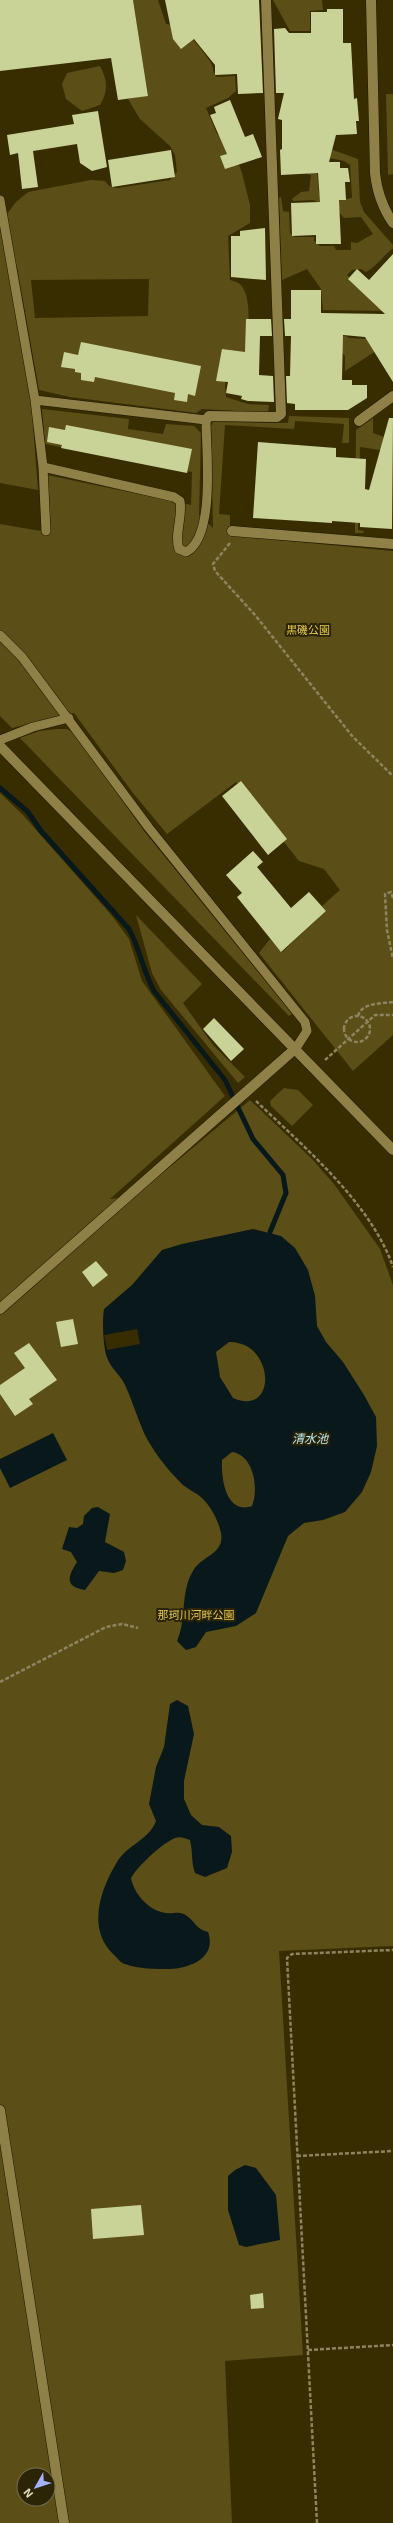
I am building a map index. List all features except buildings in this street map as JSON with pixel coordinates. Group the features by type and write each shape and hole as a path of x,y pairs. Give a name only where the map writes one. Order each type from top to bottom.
{"street":[{"path":"206,420 209,416 277,417 281,414 266,0"},
{"path":"371,0 374,173 377,191 383,208 393,223"},
{"path":"359,421 393,396"},
{"path":"236,531 393,544"},
{"path":"0,746 296,1048 393,1150"},
{"path":"0,1309 296,1048"},
{"path":"0,2110 64,2523"}],"lane":[{"path":"0,200 35,400 43,467 46,531"},
{"path":"35,400 206,420 206,515 200,536 193,548 186,552 179,549 177,542 182,510 180,501 174,497 43,467"},
{"path":"0,635 22,657 69,718 148,828 305,1022 307,1031 296,1048"},
{"path":"0,740 33,727 69,718"}],"path":[{"path":"236,531 217,558 214,564 215,571 255,615 353,737 393,776"},
{"path":"393,898 391,892 385,894 387,930 393,959"},
{"path":"358,1016 359,1011 367,1006 393,1002"},
{"path":"316,1069 375,1015 393,1015"},
{"path":"358,1016 369,1024 368,1036 361,1042 348,1039 344,1032 345,1024 350,1018 358,1016"},
{"path":"246,1091 334,1176 374,1229 393,1267"},
{"path":"0,1682 106,1626 122,1624 138,1628"},
{"path":"317,2523 287,1958 292,1954 393,1950"},
{"path":"297,2156 393,2151"},
{"path":"308,2350 393,2345"}],"green space":[{"path":"133,0 158,0 166,24 179,28 192,38 211,63 217,77 235,76 236,91 228,98 206,108 217,134 233,149 242,173 250,205 250,223 228,236 230,280 240,284 245,292 248,322 244,361 228,369 225,385 226,397 248,404 269,405 268,413 202,409 196,413 70,397 39,390 17,267 8,267 31,399 38,490 0,483 0,215 7,214 15,203 28,192 91,180 105,181 109,186 117,188 170,180 177,172 175,155 170,146 140,119 128,99 148,95","holes":["149,279 148,316 35,318 31,280"]},
{"path":"273,0 322,0 323,10 310,11 310,31 290,31"},
{"path":"100,66 106,81 106,90 103,100 100,105 82,111 66,99 62,84 67,73"},
{"path":"386,94 393,94 393,174 388,175"},
{"path":"305,140 358,159 360,202 364,212 393,245 393,248 366,272 361,269 352,270 347,275 368,296 387,311 323,310 321,289 307,269 282,280 279,198 281,197 283,211 289,212 290,233 294,237 314,237 314,241 320,246 334,246 336,250 351,250 351,242 357,243 373,234 361,217 344,218 338,211 313,200 293,201 292,199 301,192 309,191 311,175 307,174 306,157 316,162 319,193 330,202 352,198 350,165 344,161 329,158"},
{"path":"346,336 349,338 393,340 345,371 345,356 340,350 310,337"},
{"name":"黒磯公園","path":"42,409 129,419 128,429 163,434 166,424 194,426 201,433 199,515 213,528 211,426 213,422 288,423 289,416 349,418 349,443 342,443 344,424 295,421 294,429 225,425 219,514 230,515 230,531 278,540 393,551 393,1035 353,1071 259,953 270,939 282,952 326,911 322,906 340,890 324,869 299,861 236,782 167,834 133,793 74,713 12,728 0,716 0,524 41,531 47,475 191,505 192,472 45,444"},
{"path":"373,418 373,433 384,437 380,463 380,450 360,447 358,530 364,531 363,533 355,533 356,430"},
{"path":"67,729 74,733 144,831 292,1014 289,1016 20,738 39,731"},
{"name":"那珂川河畔公園","path":"0,793 23,815 113,917 129,939 142,981 225,1096 110,1199 135,1196 250,1100 312,1159 334,1184 380,1249 393,1285 393,1946 279,1951 303,2355 225,2361 232,2523 0,2523"},
{"path":"136,915 202,984 183,1003 213,1045 245,1077 238,1083 161,990 152,973"},
{"path":"284,1088 298,1090 313,1105 292,1126 271,1106 270,1101"}],"water":[{"name":"清水池","path":"253,1229 281,1236 295,1248 308,1270 315,1296 317,1326 326,1342 343,1362 376,1417 377,1446 371,1472 362,1492 345,1512 323,1520 304,1523 288,1536 256,1613 236,1626 206,1632 196,1647 186,1650 177,1641 182,1624 186,1588 193,1571 219,1546 221,1540 220,1529 214,1514 205,1501 200,1496 188,1489 175,1477 151,1446 141,1427 125,1385 108,1360 105,1349 103,1327 104,1309 132,1285 162,1250 182,1244","holes":["229,1342 244,1345 255,1353 262,1365 265,1377 264,1389 258,1398 248,1401 233,1398 220,1377 216,1352","232,1452 239,1454 245,1459 253,1474 255,1491 252,1506 243,1507 236,1505 227,1494 224,1485 222,1460"]},
{"path":"53,1433 67,1460 10,1488 0,1468 0,1459"},
{"path":"98,1507 110,1514 105,1542 124,1552 126,1561 123,1570 114,1573 99,1571 85,1590 78,1589 71,1584 70,1580 70,1576 77,1562 71,1552 62,1549 69,1527 77,1528 83,1524 84,1516 92,1508"},
{"path":"177,1700 188,1706 194,1734 184,1781 184,1799 191,1815 202,1825 219,1827 231,1836 232,1852 227,1868 205,1877 195,1873 190,1840 177,1837 157,1850 134,1873 131,1878 135,1890 143,1901 160,1912 184,1914 198,1927 208,1932 210,1941 209,1948 205,1954 200,1960 194,1963 170,1969 141,1968 123,1963 105,1944 100,1933 98,1921 99,1909 101,1897 117,1862 126,1851 153,1828 156,1821 149,1804 156,1767 164,1747 170,1704"},
{"path":"245,2165 256,2168 276,2195 280,2240 246,2247 239,2245 228,2210 228,2176 235,2170"}],"pier":[{"path":"137,1329 140,1344 107,1350 104,1335"}],"waterway":[{"path":"0,788 28,812 41,831 129,929 154,991 225,1080 253,1139 283,1175 286,1193 270,1232"}]}
